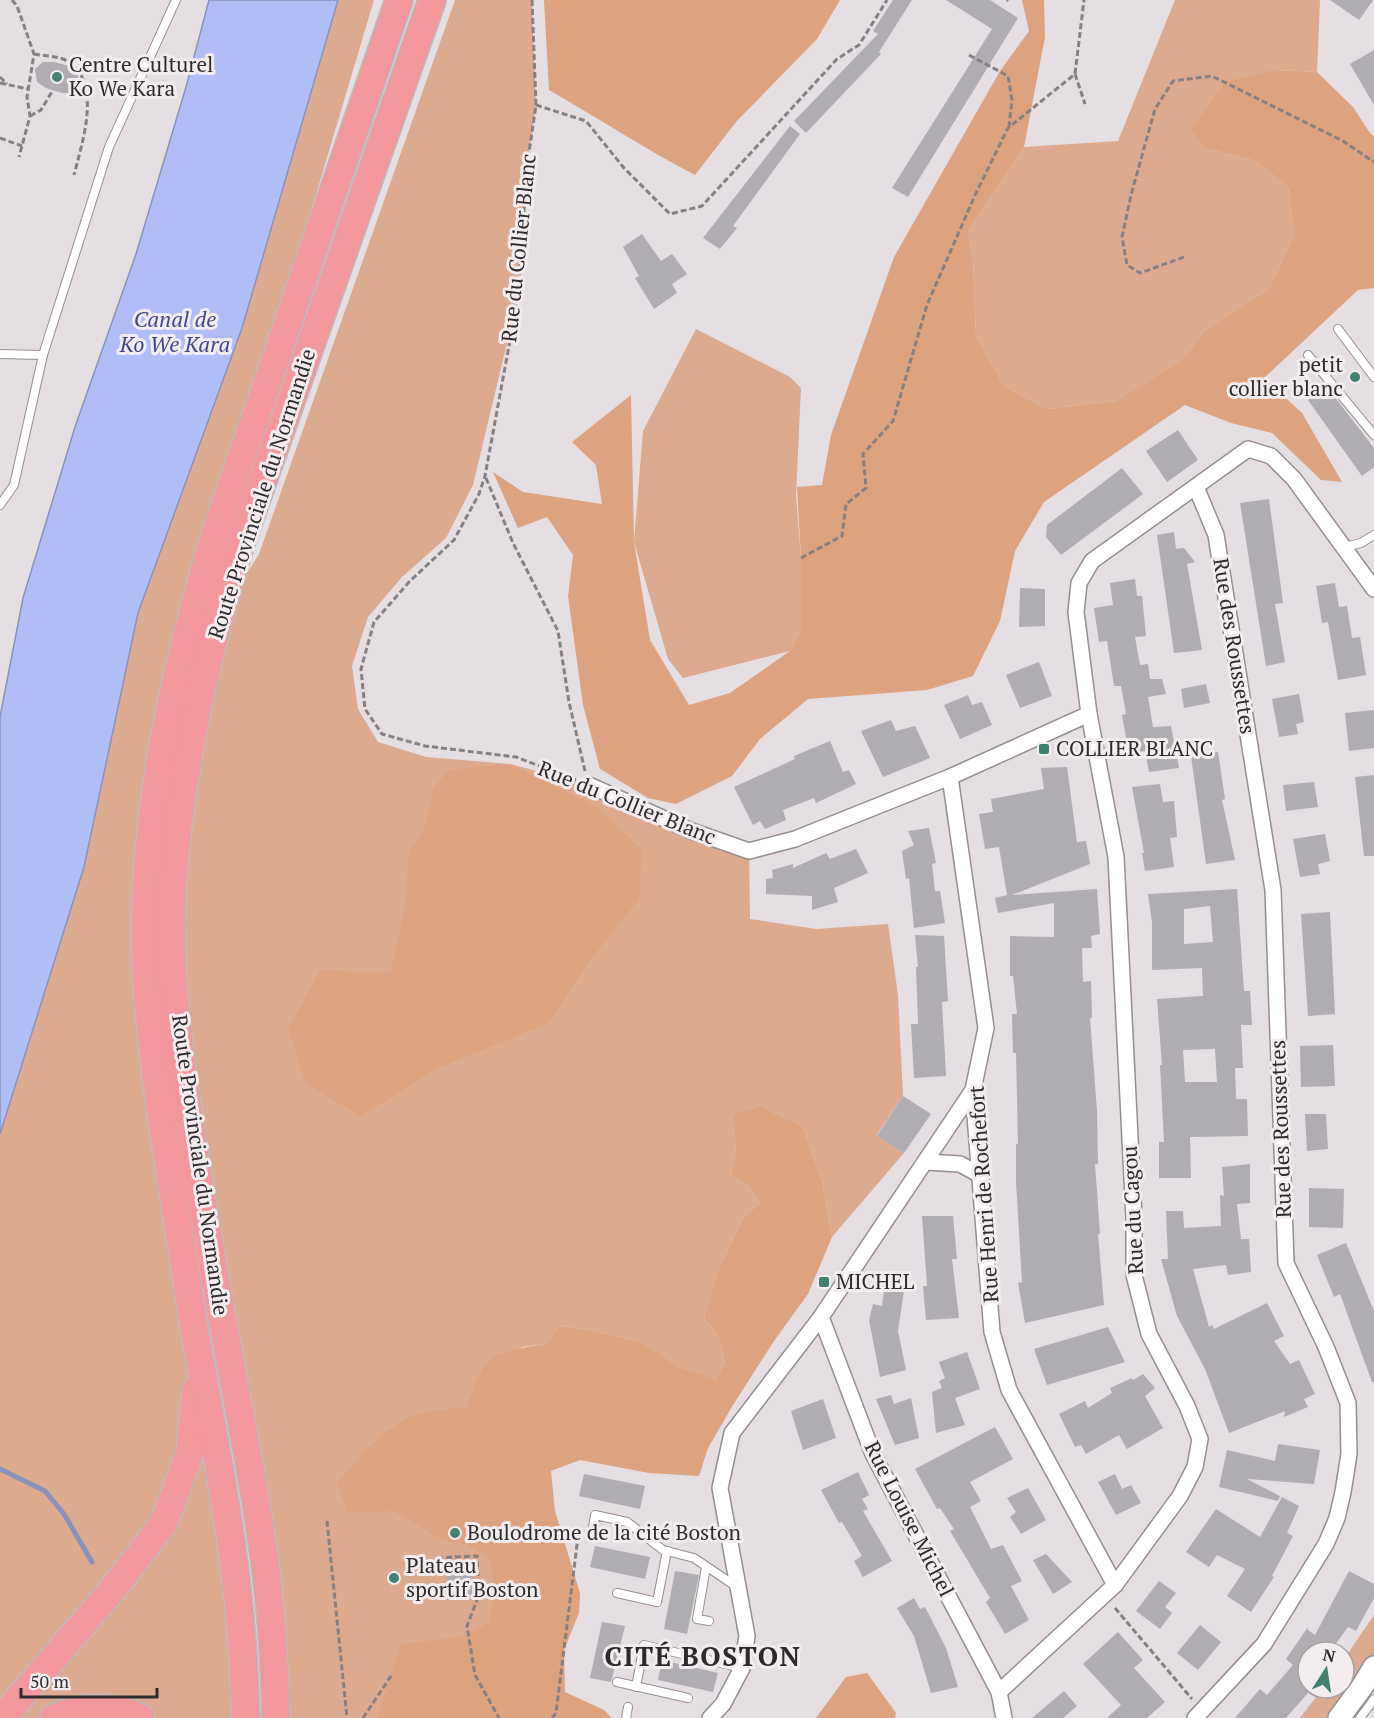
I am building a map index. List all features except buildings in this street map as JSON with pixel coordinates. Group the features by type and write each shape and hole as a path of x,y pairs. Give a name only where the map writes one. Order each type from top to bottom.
{"highway":[{"name":"Route Provinciale du Normandie","path":"246,1718 238,1599 224,1499 199,1358 163,1125 146,963 147,895 152,822 160,760 192,614 214,538 399,0"},
{"name":"Route Provinciale du Normandie","path":"276,1718 269,1598 255,1494 210,1255 189,1123 178,1034 172,909 178,831 188,757 218,620 240,546 432,0"},
{"path":"2,1718 114,1588 164,1523 190,1452 199,1358"},
{"path":"54,1718 67,1712 97,1708 130,1713 141,1718"}],"main road":[{"path":"1339,1718 1374,1667"}],"street":[{"path":"1089,714 1076,612 1079,583 1092,561 1248,449 1271,456 1294,479 1374,589"},
{"name":"Rue des Roussettes","path":"1196,487 1216,534 1274,890 1286,1263 1326,1347 1348,1403 1349,1454 1337,1518 1326,1544 1264,1644 1199,1714"},
{"name":"Rue du Collier Blanc","path":"589,785 689,830 749,851 795,840 950,777 1089,714"},
{"name":"Rue du Cagou","path":"999,1692 1109,1590 1180,1496 1195,1467 1200,1439 1187,1406 1149,1334 1134,1275 1134,1218 1116,857 1089,714"},
{"name":"Rue Henri de Rochefort","path":"950,777 986,1028 973,1089 982,1176 992,1332 1010,1390 1109,1590"},
{"path":"710,1718 723,1704 742,1668 747,1636 736,1587 720,1488 732,1433 821,1317 973,1089"},
{"path":"926,1162 960,1164 982,1176"},
{"name":"Rue Louise Michel","path":"821,1317 873,1454 999,1692 1004,1718"}],"lane":[{"path":"0,505 14,485 43,355 109,147 176,0"},
{"path":"1338,329 1374,378"},
{"path":"0,354 43,355"},
{"path":"1308,355 1374,435"},
{"path":"1344,547 1361,543 1374,535"},
{"path":"592,1534 595,1515 627,1522 663,1550 694,1558 736,1587"},
{"path":"617,1593 657,1602 667,1551"},
{"path":"706,1567 697,1618 709,1621"},
{"path":"636,1687 644,1645 742,1668"},
{"path":"617,1682 688,1698"},
{"path":"1360,1718 1374,1699"},
{"path":"626,1718 628,1707"}],"path":[{"path":"12,0 17,6 34,54 27,97 30,116 19,158"},
{"name":"Rue du Collier Blanc","path":"532,0 536,105 527,166 518,297 485,477 479,494 454,540 410,581 374,622 361,669 365,709 382,734 425,746 516,758 589,785"},
{"path":"536,105 586,121 624,168 670,214 702,206 837,59 859,45 887,0"},
{"path":"1084,0 1076,74 1085,104"},
{"path":"34,54 66,60 83,76 88,92 84,133 74,175"},
{"path":"801,558 842,536 846,504 866,488 863,454 893,421 927,305 1008,128 1012,100 1008,76 969,55"},
{"path":"1008,128 1076,74"},
{"path":"1184,257 1140,273 1127,265 1122,237 1155,109 1173,81 1212,76 1343,141 1374,162"},
{"path":"0,77 7,84"},
{"path":"0,82 28,89"},
{"path":"30,116 41,110 53,90"},
{"path":"0,138 22,146"},
{"path":"485,477 513,543 558,631 569,702 589,785"},
{"path":"327,1521 347,1718"},
{"path":"552,1718 556,1713 578,1537 592,1534"},
{"path":"437,1558 477,1556 479,1595 467,1626 475,1675 499,1718"},
{"path":"1109,1590 1199,1714"},
{"path":"363,1718 391,1676"}],"shaded area":[{"path":"338,0 374,0 191,614 147,895 246,1718 0,1718 0,1134 84,867 138,613 242,328"},
{"path":"455,0 532,0 536,105 527,166 518,297 473,485 446,538 402,577 368,617 352,666 358,709 378,742 426,757 510,764 589,785 749,851 750,919 816,929 888,924 898,995 903,1096 877,1135 904,1153 832,1237 822,1181 802,1125 761,1105 732,1114 736,1148 731,1176 748,1185 760,1203 743,1218 717,1272 704,1318 719,1337 725,1363 716,1381 680,1367 642,1342 562,1326 545,1344 522,1347 473,1388 466,1407 418,1415 392,1427 369,1446 523,1504 492,1631 377,1718 276,1718 173,965 218,620 259,554"},
{"path":"544,0 840,0 817,39 736,122 695,175 549,90"},
{"path":"1022,0 1044,0 1045,37 1024,147 968,231 973,259 976,336 1004,386 1047,409 1117,401 1183,359 1204,331 1269,289 1294,234 1288,187 1256,161 1205,148 1191,130 1225,82 1273,70 1317,72 1353,107 1374,136 1374,288 1358,290 1264,378 1302,413 1342,482 1321,480 1272,433 1231,423 1185,405 1044,502 1015,551 1000,621 973,676 927,690 808,699 760,739 732,776 676,804 648,798 600,769 583,705 568,596 573,555 547,517 518,528 493,472 523,492 602,504 596,465 572,442 631,395 634,542 650,640 689,705 730,693 790,651 801,631 801,558 797,487 822,485 831,435 894,257 1000,71 1029,31"},
{"path":"1175,0 1320,0 1317,72 1273,70 1205,148 1256,161 1288,187 1294,234 1269,289 1204,331 1183,359 1118,401 1047,409 1004,386 976,336 973,259 968,231 1024,147 1118,141"},
{"path":"696,329 790,377 801,388 796,495 801,558 801,631 790,651 683,678 668,659 634,542 643,431"},
{"path":"510,764 600,809 642,850 639,899 588,963 549,1023 438,1068 361,1116 306,1084 288,1029 321,969 359,973 391,972 405,906 409,852 425,827 433,789 448,770"},
{"path":"761,1105 802,1125 822,1181 832,1237 808,1294 774,1341 733,1405 708,1448 699,1476 649,1473 580,1460 551,1471 555,1511 580,1593 579,1613 564,1650 565,1692 604,1710 612,1718 377,1718 401,1644 461,1637 490,1622 495,1586 489,1557 465,1544 441,1539 394,1511 348,1512 337,1484 373,1443 394,1426 419,1414 466,1407 479,1375 490,1360 508,1352 545,1344 561,1326 642,1342 680,1367 716,1380 725,1363 719,1337 704,1318 717,1272 743,1218 760,1203 748,1185 731,1176 736,1148 732,1114"},
{"path":"1374,1615 1374,1667 1356,1693 1356,1641"},
{"path":"867,1673 896,1713 895,1718 816,1718 846,1677"},
{"path":"1314,1700 1351,1700 1339,1718 1300,1718"}],"water":[{"name":"Canal de Ko We Kara","path":"209,0 338,0 242,328 138,613 84,867 0,1134 0,717 23,598 75,427 136,254 186,87"}],"waterway":[{"path":"0,1469 45,1491 64,1514 92,1562"}],"place":[{"name":"Centre Culturel Ko We Kara","path":"57,77"},
{"name":"petit collier blanc","path":"1355,377"},
{"name":"COLLIER BLANC","path":"1044,749"},
{"name":"MICHEL","path":"824,1282"},
{"name":"Boulodrome de la cité Boston","path":"455,1533"},
{"name":"Plateau sportif Boston","path":"394,1578"}],"district":[{"name":"CITÉ BOSTON","path":"703,1657"}]}
